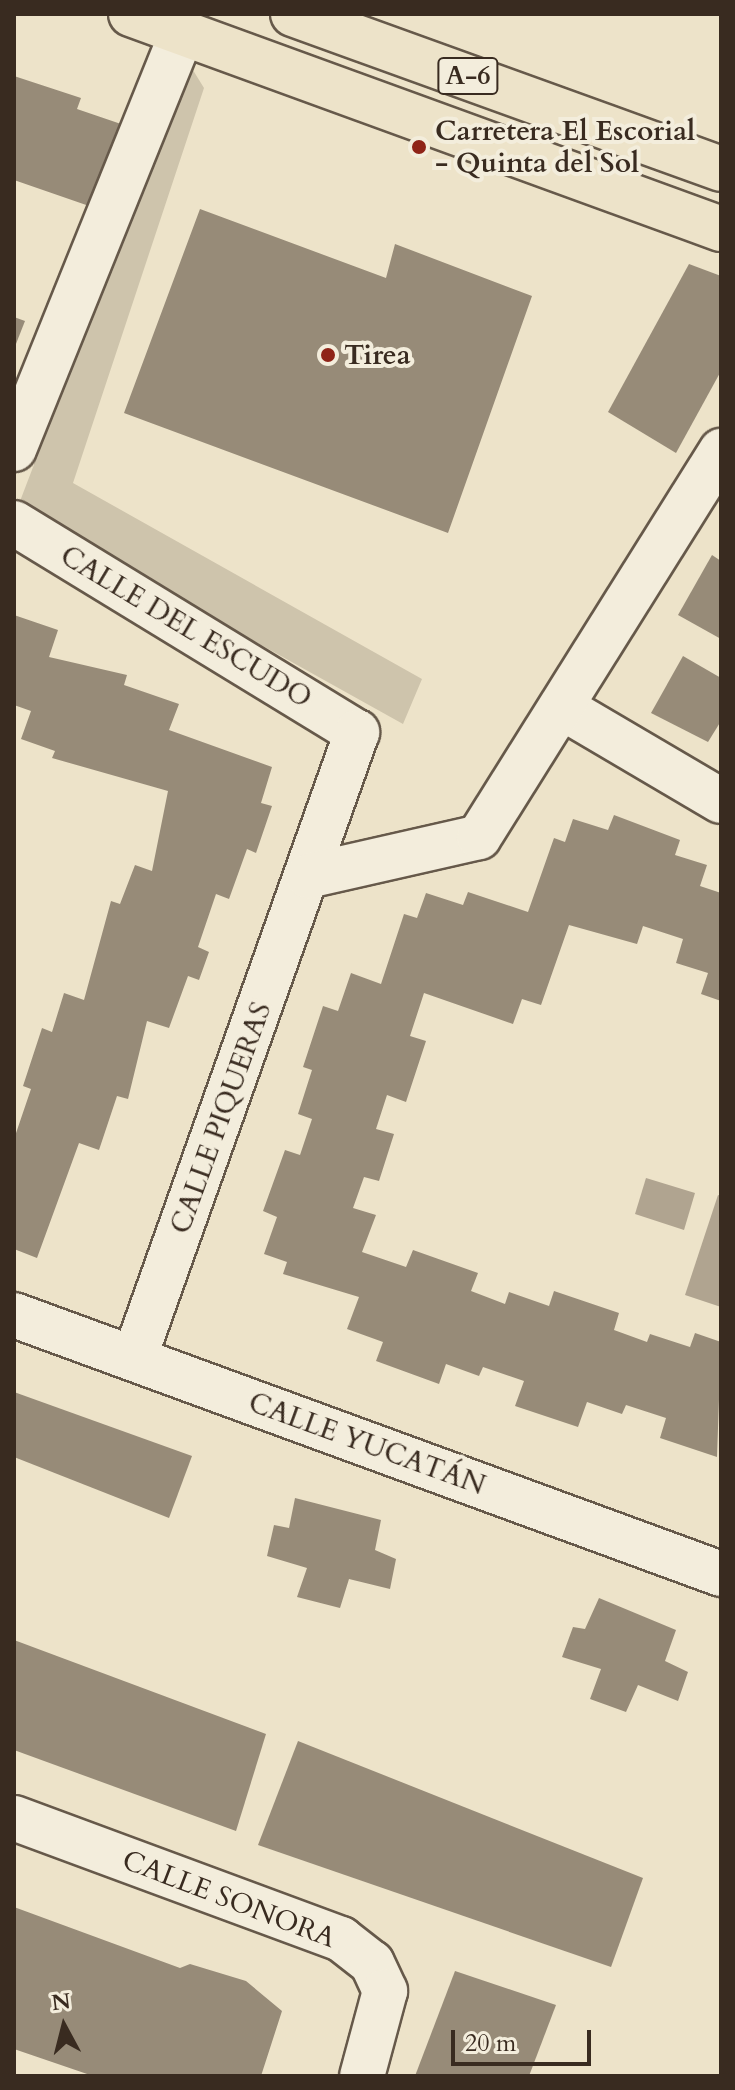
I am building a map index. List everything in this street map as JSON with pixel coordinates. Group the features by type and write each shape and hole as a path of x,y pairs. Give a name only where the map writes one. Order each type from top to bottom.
{"highway":[{"path":"131,14 721,229"},
{"name":"A-6","path":"293,14 643,138 721,169"},
{"path":"545,163 721,202"}],"street":[{"path":"14,449 182,33"},
{"path":"643,138 721,157"},
{"path":"308,876 479,837 714,479"},
{"name":"CALLE DEL ESCUDO","path":"14,523 357,732"},
{"path":"563,708 721,801"},
{"name":"CALLE PIQUERAS","path":"134,1359 357,732"},
{"name":"CALLE YUCATÁN","path":"14,1315 721,1574"},
{"name":"CALLE SONORA","path":"14,1818 341,1939 372,1963 385,1991 362,2076"}],"shaded area":[{"path":"188,62 204,88 73,483 422,679 403,724 17,509"},
{"path":"646,1178 695,1193 684,1230 635,1214"},
{"path":"718,1195 721,1196 721,1307 685,1295"}],"building":[{"path":"14,76 81,98 77,109 121,124 92,207 14,180"},
{"name":"Tirea","path":"200,209 386,278 395,244 532,296 448,533 124,413"},
{"path":"689,264 721,276 721,371 676,453 608,412"},
{"path":"14,317 25,321 14,349"},
{"path":"712,555 721,561 721,639 678,615"},
{"path":"14,615 58,630 49,657 127,675 124,685 179,704 169,730 272,767 261,803 272,806 256,853 247,849 229,899 216,894 198,947 209,952 199,980 188,976 169,1028 147,1021 128,1099 117,1096 99,1150 79,1143 37,1258 14,1249 14,1139 31,1089 23,1086 42,1028 52,1032 64,993 84,1000 111,901 120,904 135,865 152,871 168,791 52,758 55,751 21,739 31,711 14,705"},
{"path":"683,656 721,678 721,721 708,742 651,713"},
{"path":"614,815 680,840 675,855 707,865 700,886 721,893 721,1001 701,994 708,973 676,963 683,939 643,926 637,944 569,925 541,1005 522,999 513,1024 424,993 410,1036 426,1041 406,1102 387,1095 376,1129 394,1134 379,1181 364,1177 353,1208 376,1215 362,1252 406,1267 413,1250 478,1273 471,1291 505,1304 509,1292 549,1306 554,1291 619,1313 614,1330 647,1342 650,1334 690,1347 695,1333 721,1342 717,1457 660,1438 666,1418 626,1405 622,1414 587,1402 578,1427 515,1406 524,1381 483,1367 479,1376 446,1364 439,1384 376,1361 383,1342 347,1329 359,1297 283,1274 287,1262 264,1254 277,1217 263,1211 285,1150 300,1155 312,1119 298,1114 312,1070 303,1067 323,1006 338,1011 351,973 381,984 404,914 417,918 426,893 463,905 468,892 528,912 554,838 565,842 573,819 608,830"},
{"path":"14,1392 192,1456 169,1518 14,1457"},
{"path":"295,1498 381,1520 375,1550 396,1559 390,1589 349,1579 340,1608 297,1597 307,1568 267,1556 274,1525 289,1528"},
{"path":"599,1598 676,1630 665,1661 688,1672 678,1701 638,1685 626,1712 590,1699 601,1669 562,1657 573,1627 585,1629"},
{"path":"14,1640 266,1734 236,1831 14,1750"},
{"path":"298,1741 643,1878 611,1967 258,1845"},
{"path":"14,1907 180,1968 190,1964 246,1981 282,2011 261,2076 93,2076 14,2049"},
{"path":"455,1971 556,2005 529,2076 415,2076"}],"place":[{"name":"Carretera El Escorial - Quinta del Sol","path":"419,147"},
{"name":"Tirea","path":"328,355"}]}
